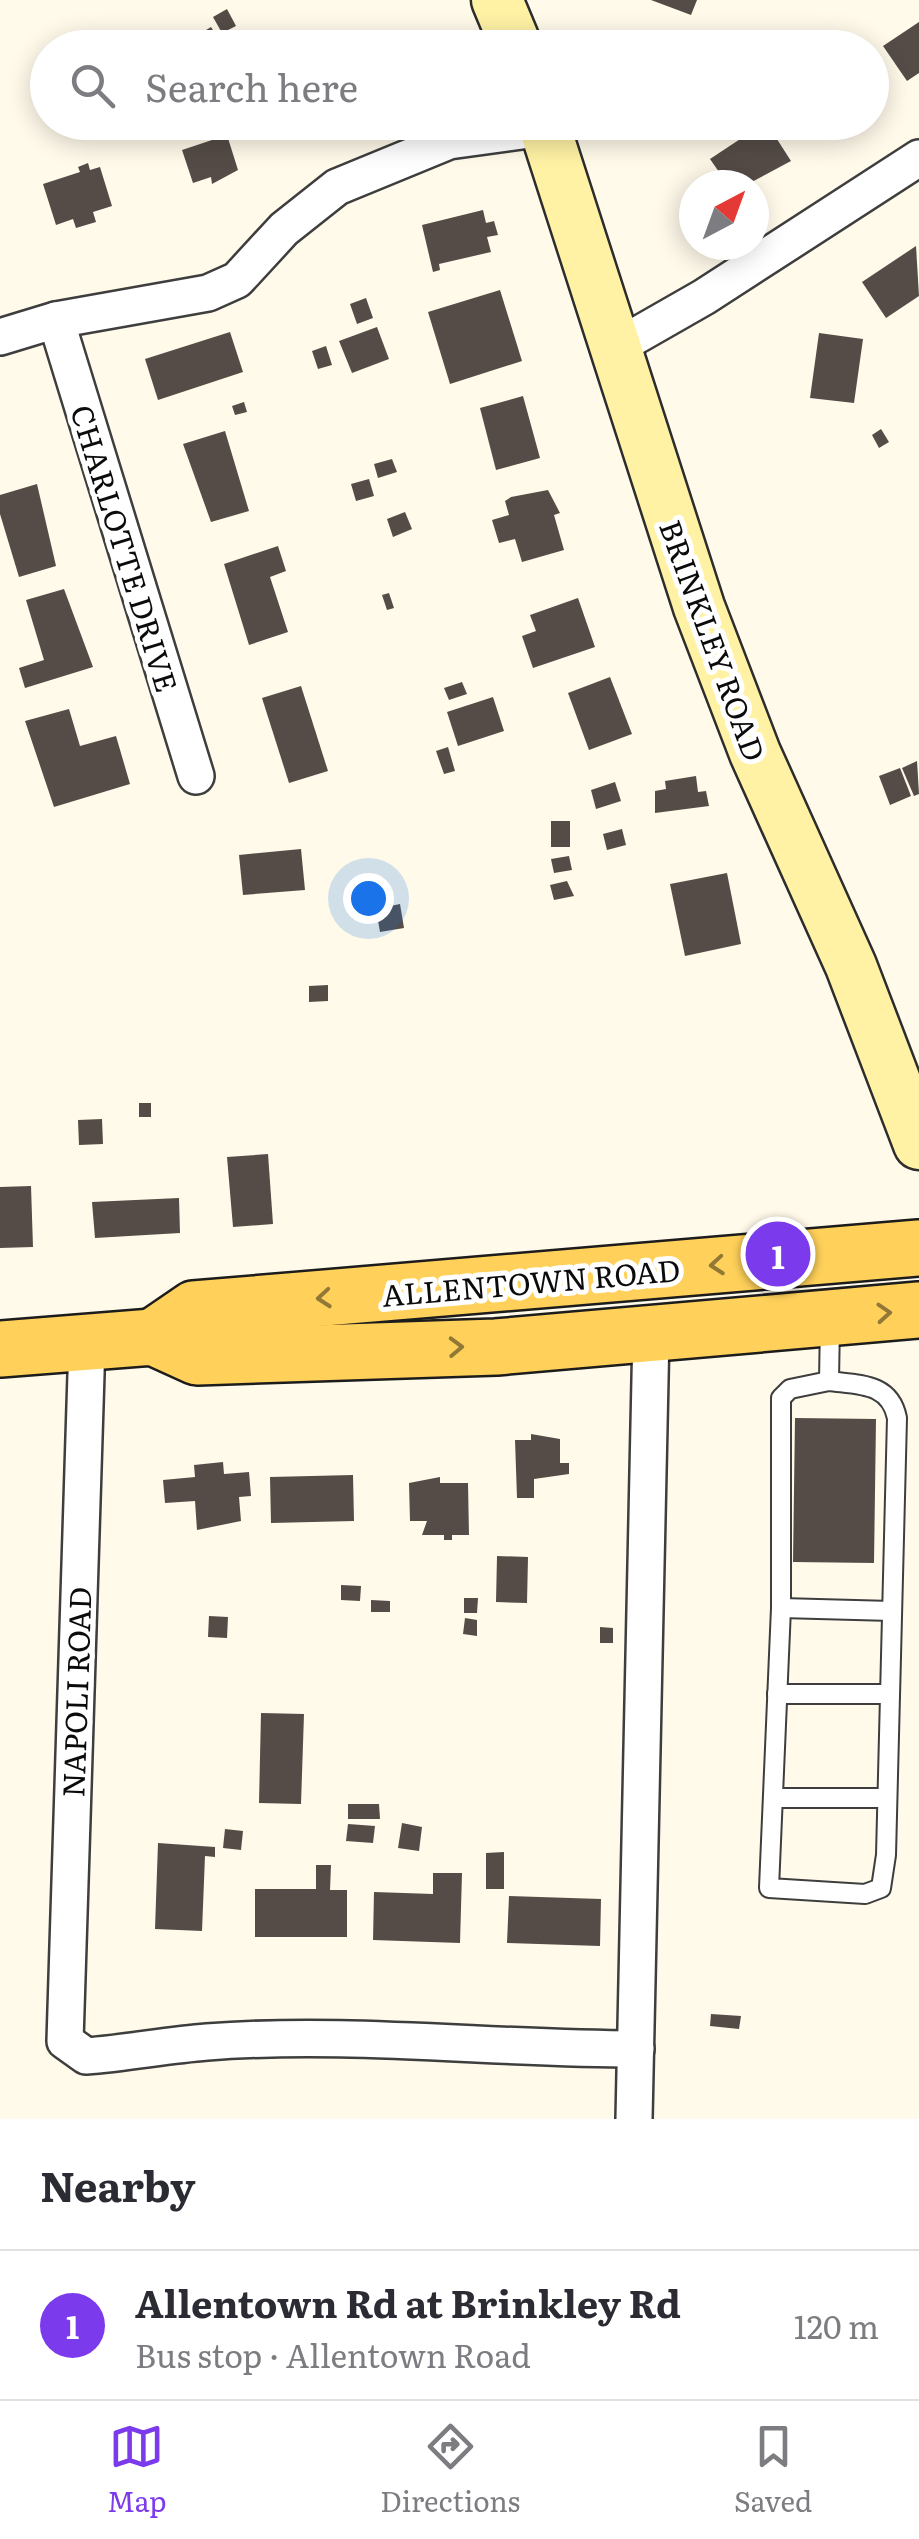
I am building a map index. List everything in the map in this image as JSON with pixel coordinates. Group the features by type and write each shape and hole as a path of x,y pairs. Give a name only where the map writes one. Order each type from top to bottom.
{"main road":[{"path":"497,0 510,30"},
{"name":"BRINKLEY ROAD","path":"548,140 613,348 727,682 850,966 919,1144"},
{"name":"ALLENTOWN ROAD","path":"152,1337 194,1309 919,1248"},
{"name":"ALLENTOWN ROAD","path":"0,1349 152,1337 198,1357 496,1347 919,1310"}],"street":[{"path":"0,337 56,320 208,293 238,280 284,229 336,187 455,140"},
{"path":"613,348 687,308 919,158"},
{"name":"CHARLOTTE DRIVE","path":"56,320 196,776"},
{"path":"634,2119 651,1333"},
{"name":"NAPOLI ROAD","path":"88,1342 64,2042 86,2056 260,2040 445,2041 636,2049"}],"lane":[{"path":"829,1381 830,1316"},
{"path":"829,1381 881,1390 894,1403 887,1798 881,1888 865,1894 769,1888 780,1608 781,1398 790,1389 829,1381"},
{"path":"780,1608 892,1611"},
{"path":"777,1694 890,1694"},
{"path":"773,1798 887,1798"}],"building":[{"path":"651,0 697,0 691,15"},
{"path":"227,9 236,26 220,30 213,17"},
{"path":"919,22 919,73 907,81 889,55 889,42"},
{"path":"212,140 229,140 238,170 212,184 211,177 193,183 182,150"},
{"path":"739,140 778,140 791,161 769,173 718,170 710,159"},
{"path":"88,163 90,170 100,167 112,206 93,212 96,222 76,228 73,219 56,225 43,184 80,172 78,167"},
{"path":"483,210 486,223 494,221 498,235 487,237 491,252 439,264 440,270 433,272 422,225"},
{"path":"916,246 919,296 886,318 862,282"},
{"path":"500,290 522,361 450,384 428,312"},
{"path":"366,298 373,318 357,324 350,304"},
{"path":"377,327 389,359 352,373 339,341"},
{"path":"230,332 243,372 158,400 145,359"},
{"path":"819,333 863,339 854,403 810,398"},
{"path":"326,346 332,365 318,369 312,351"},
{"path":"523,396 540,458 496,470 480,408"},
{"path":"244,402 247,412 235,415 232,406"},
{"path":"881,429 889,442 879,448 872,435"},
{"path":"225,431 249,511 211,522 183,444"},
{"path":"392,459 397,472 378,478 374,464"},
{"path":"369,479 374,496 356,501 351,484"},
{"path":"37,484 56,566 19,577 0,514 0,495"},
{"path":"548,490 560,513 554,515 564,550 522,562 515,539 499,543 492,520 509,515 505,501 511,497"},
{"path":"405,512 412,529 393,537 387,519"},
{"path":"278,546 286,571 270,577 288,632 249,645 224,564"},
{"path":"64,589 93,667 25,688 19,668 44,660 26,600"},
{"path":"389,593 394,608 387,610 382,595"},
{"path":"578,598 595,647 533,668 522,636 536,631 530,615"},
{"path":"610,677 632,734 589,750 568,693"},
{"path":"462,682 467,694 449,700 444,688"},
{"path":"301,686 328,771 289,783 262,698"},
{"path":"493,697 504,731 458,746 447,712"},
{"path":"69,709 80,746 116,736 130,784 54,807 25,721"},
{"path":"448,747 455,771 444,774 436,751"},
{"path":"917,761 919,794 914,796 902,768"},
{"path":"900,768 911,796 890,805 879,776"},
{"path":"696,776 698,792 706,791 709,806 655,813 655,791 666,789 665,781"},
{"path":"615,782 621,801 596,809 591,790"},
{"path":"551,821 570,821 570,847 551,847"},
{"path":"622,829 626,845 607,850 603,834"},
{"path":"301,849 305,890 243,895 239,855"},
{"path":"569,856 572,870 554,873 551,859"},
{"path":"727,873 741,944 685,956 670,884"},
{"path":"567,881 574,896 554,900 550,885"},
{"path":"400,904 404,928 380,932 376,909"},
{"path":"328,985 328,1001 309,1002 309,986"},
{"path":"139,1103 151,1103 151,1117 139,1117"},
{"path":"102,1119 103,1144 79,1145 78,1120"},
{"path":"268,1154 273,1224 233,1227 227,1157"},
{"path":"31,1186 33,1247 0,1248 0,1187"},
{"path":"179,1198 180,1233 95,1238 92,1202"},
{"path":"795,1418 876,1419 874,1563 793,1562"},
{"path":"531,1434 560,1439 560,1463 569,1463 569,1474 534,1479 534,1498 517,1498 515,1440 531,1440"},
{"path":"223,1462 224,1474 249,1472 251,1496 239,1497 241,1521 197,1530 195,1501 165,1503 163,1480 195,1477 194,1465"},
{"path":"353,1475 354,1521 271,1523 270,1477"},
{"path":"440,1477 440,1483 468,1483 469,1535 452,1535 452,1540 444,1540 444,1535 422,1535 427,1521 410,1521 409,1483"},
{"path":"497,1556 528,1557 527,1603 496,1602"},
{"path":"341,1585 361,1586 360,1601 341,1600"},
{"path":"464,1598 478,1598 477,1613 464,1613"},
{"path":"371,1600 390,1601 390,1612 371,1612"},
{"path":"209,1616 228,1617 227,1638 208,1637"},
{"path":"465,1618 477,1620 477,1636 463,1634"},
{"path":"600,1627 613,1628 613,1643 600,1643"},
{"path":"261,1713 304,1714 301,1804 259,1803"},
{"path":"348,1804 379,1804 380,1819 348,1819"},
{"path":"402,1823 422,1827 419,1851 398,1848"},
{"path":"348,1824 375,1826 373,1843 346,1841"},
{"path":"225,1829 243,1831 241,1850 223,1848"},
{"path":"158,1843 215,1847 215,1857 205,1856 202,1931 155,1929"},
{"path":"504,1852 504,1889 486,1889 486,1853"},
{"path":"316,1865 331,1865 330,1890 347,1890 347,1937 255,1937 255,1889 316,1889"},
{"path":"433,1873 462,1873 460,1943 373,1940 374,1892 433,1894"},
{"path":"509,1896 601,1899 600,1946 507,1943"},
{"path":"711,2014 741,2016 739,2029 710,2026"}],"place":[{"name":"Allentown Rd at Brinkley Rd","path":"778,1254"}]}
